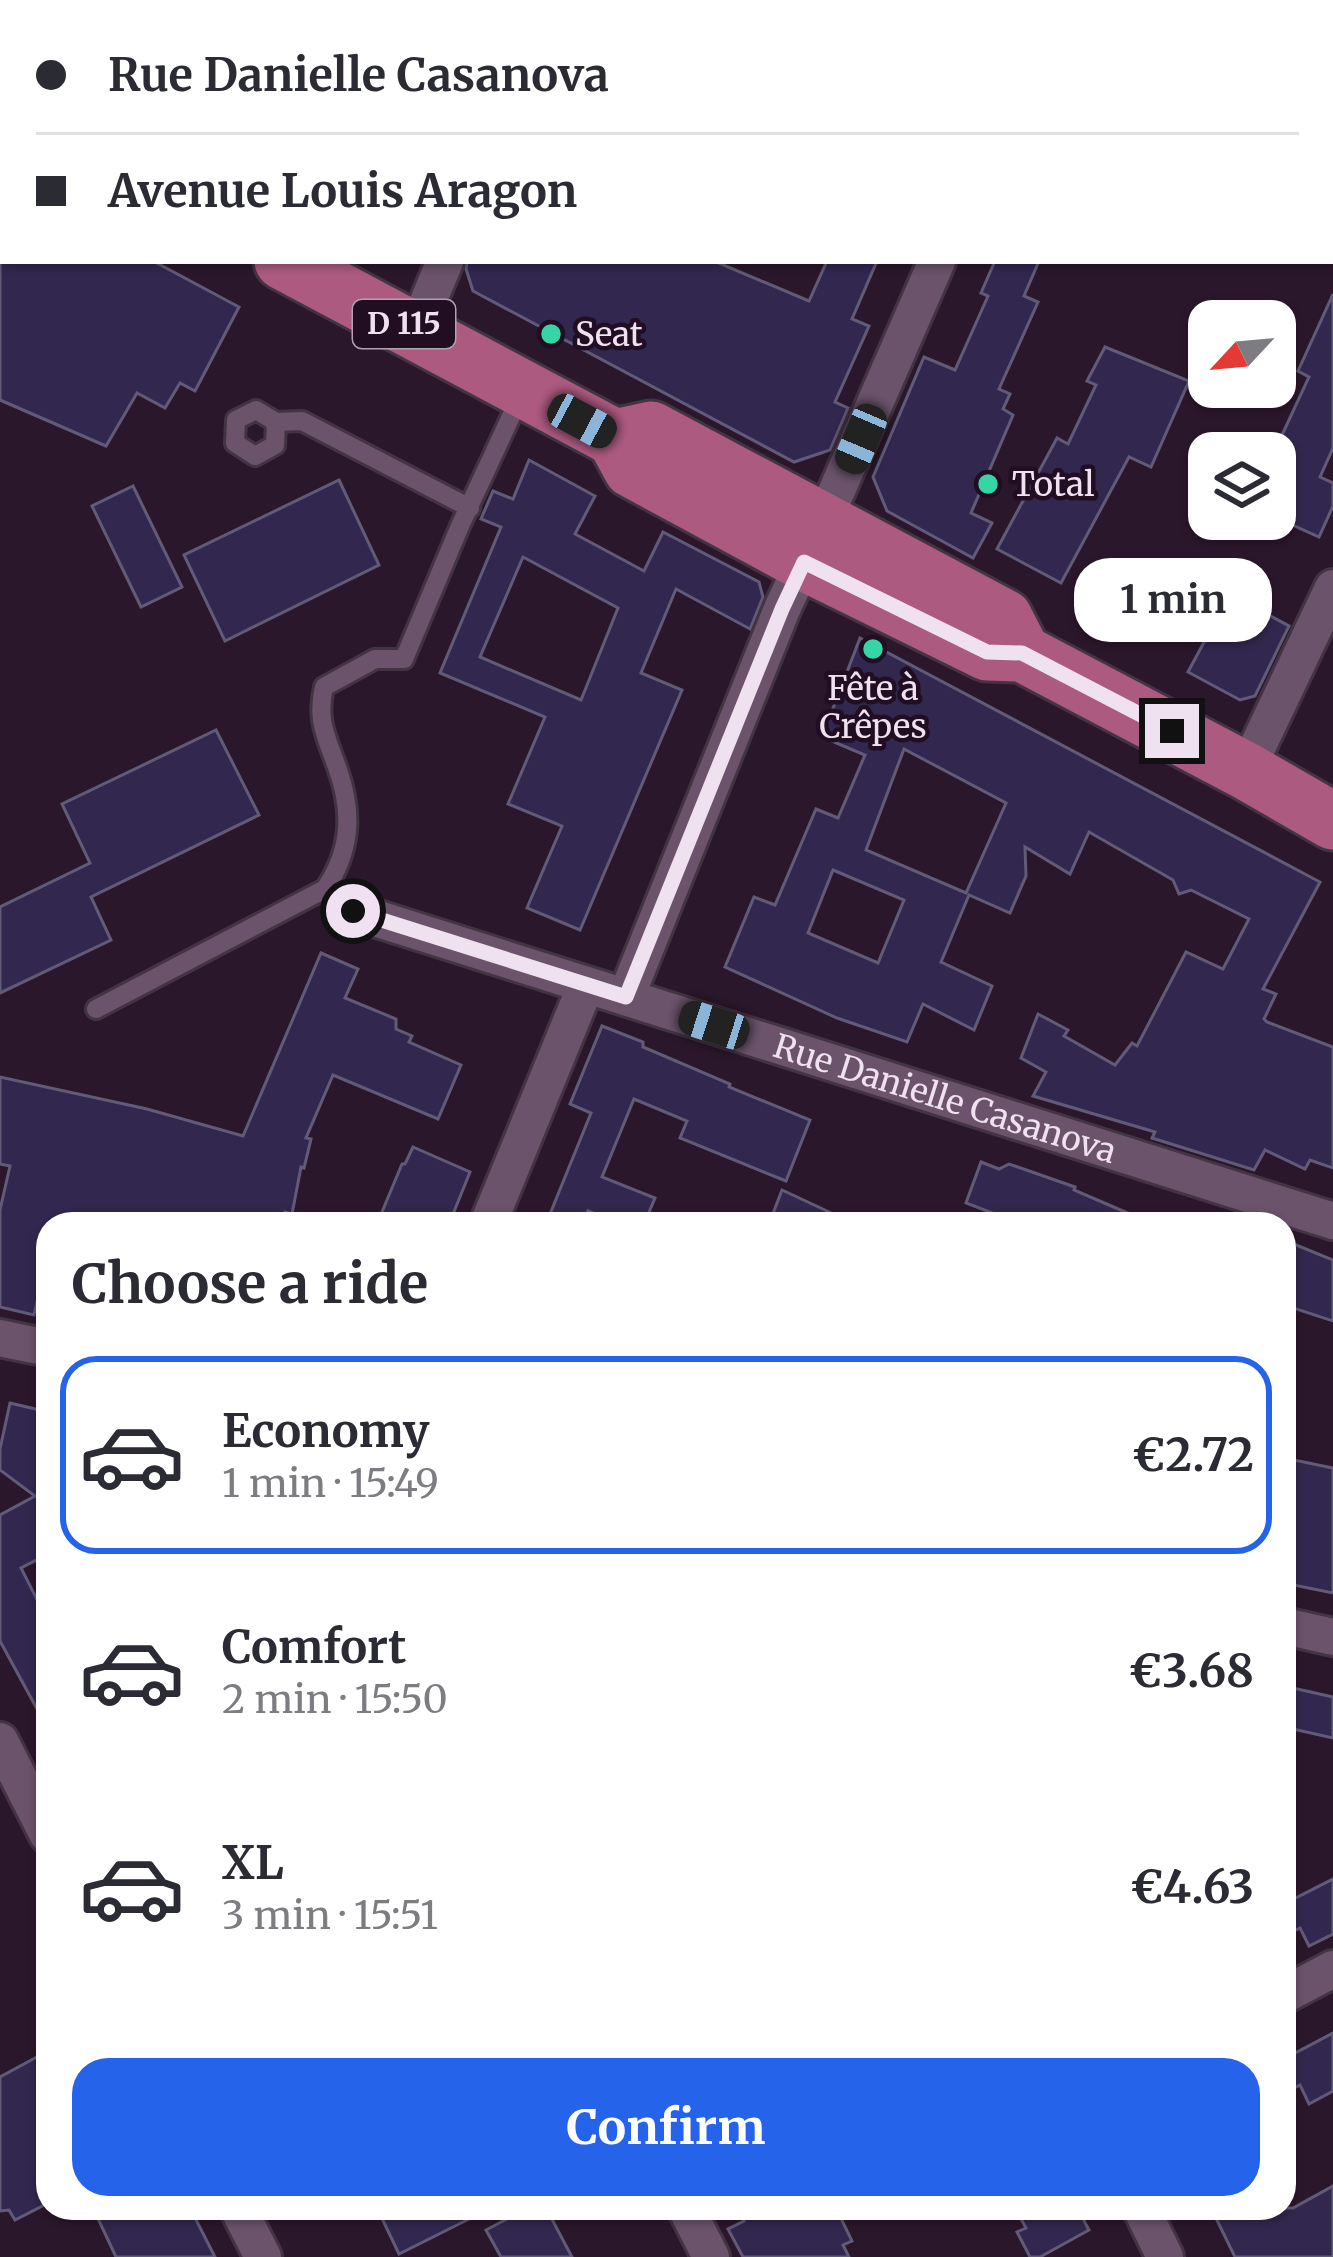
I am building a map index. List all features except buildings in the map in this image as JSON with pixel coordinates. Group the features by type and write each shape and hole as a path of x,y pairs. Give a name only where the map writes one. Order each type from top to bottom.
{"main road":[{"name":"D 115","path":"289,264 615,438 632,470 814,541 987,652 1022,653 1333,821"}],"street":[{"path":"416,331 444,264"},
{"path":"626,997 774,630 937,264"},
{"path":"1246,771 1333,588"},
{"name":"Rue Danielle Casanova","path":"353,911 1333,1221"},
{"path":"493,1212 586,985"},
{"path":"0,1338 36,1346"},
{"path":"1296,1628 1333,1636"},
{"path":"0,1742 36,1812"},
{"path":"1296,1989 1333,1969"},
{"path":"244,2220 263,2257"},
{"path":"692,2220 711,2257"},
{"path":"1147,2220 1166,2257"}],"lane":[{"path":"96,1009 325,889 346,847 347,801 318,710 324,687 375,659 404,659 524,390"},
{"path":"276,422 302,422 470,508"}],"place":[{"name":"Seat","path":"551,334"},
{"name":"Total","path":"988,484"},
{"name":"Fête à Crêpes","path":"873,649"}],"route":[{"path":"353,911 626,997 804,562 987,652 1022,653 1172,731"}]}
